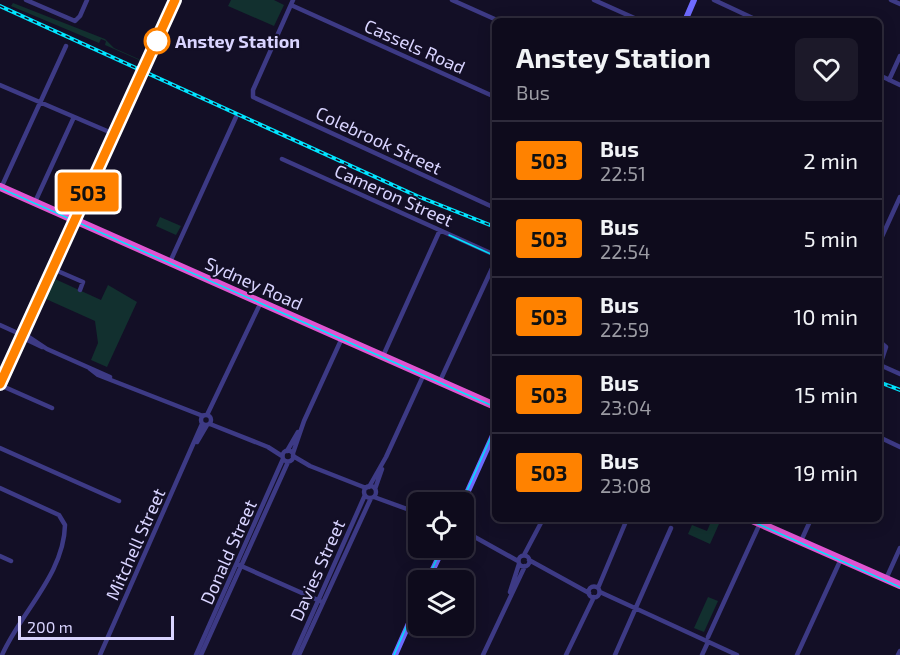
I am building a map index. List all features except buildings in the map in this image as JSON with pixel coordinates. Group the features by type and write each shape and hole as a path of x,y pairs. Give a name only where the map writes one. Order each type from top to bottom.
{"highway":[{"name":"Sydney Road","path":"0,188 492,405"},
{"path":"763,522 801,542 900,585"}],"main road":[{"path":"686,18 694,0"},
{"path":"468,492 492,438"},
{"path":"395,655 408,626"}],"street":[{"path":"26,0 75,21 80,16 87,0"},
{"path":"52,408 0,385 175,0"},
{"path":"452,0 492,18"},
{"path":"594,0 634,18"},
{"path":"610,7 614,0"},
{"path":"714,0 753,18"},
{"path":"891,0 900,4"},
{"name":"Colebrook Street","path":"292,2 252,95 492,207"},
{"name":"Cassels Road","path":"292,2 492,97"},
{"path":"0,188 66,46"},
{"path":"889,80 900,56"},
{"path":"882,76 900,85"},
{"path":"0,85 114,134"},
{"path":"35,202 74,117"},
{"path":"170,262 236,117"},
{"name":"Cameron Street","path":"282,159 492,254"},
{"path":"882,236 900,197"},
{"path":"383,356 440,230"},
{"path":"53,268 83,282 80,290"},
{"path":"440,381 492,268"},
{"name":"Mitchell Street","path":"100,655 261,302"},
{"path":"0,325 89,368 98,375 112,378 408,509"},
{"name":"Donald Street","path":"201,655 202,648 239,565 291,458 304,422 342,338"},
{"path":"882,344 886,347 882,359"},
{"path":"882,366 900,374"},
{"name":"Davies Street","path":"299,655 321,601 424,374"},
{"name":"Donald Street","path":"239,565 284,454 304,422"},
{"path":"882,438 900,447"},
{"path":"0,448 119,501"},
{"path":"284,454 291,458"},
{"path":"0,488 58,515 65,525 63,548 55,568 16,627 4,655"},
{"path":"483,655 523,559 542,522"},
{"path":"566,655 626,522"},
{"path":"702,655 761,522"},
{"path":"801,542 810,522"},
{"path":"615,655 670,528"},
{"path":"476,539 635,610 708,639 737,655"},
{"path":"886,579 900,548"},
{"path":"0,556 11,561"},
{"path":"523,559 526,566"},
{"path":"797,655 841,559"},
{"path":"239,565 321,601"},
{"path":"526,566 541,568"},
{"path":"508,597 526,566"},
{"name":"Davies Street","path":"294,655 321,601"},
{"name":"Donald Street","path":"196,655 202,648"}],"green space":[{"path":"231,0 274,0 284,5 274,26 228,6"},
{"path":"13,3 105,39 114,48 143,61 139,62 105,45 106,41 101,39 99,43 11,6"},
{"path":"160,217 181,226 176,235 156,226"},
{"path":"55,279 101,300 108,285 137,302 107,367 91,360 98,343 95,321 46,299"},
{"path":"711,522 719,524 710,544 688,534 692,525 707,531"},
{"path":"708,597 718,601 704,632 694,628"}],"tram line":[{"path":"0,188 492,406"},
{"path":"449,235 492,255"},
{"path":"466,492 492,435"},
{"path":"754,522 900,587"},
{"path":"432,570 437,558"},
{"path":"394,655 408,623"}],"railway":[{"path":"0,6 417,196 492,226"},
{"path":"882,383 900,390"}],"bus line":[{"name":"503","path":"0,384 175,0"}],"place":[{"name":"Anstey Station","path":"157,41"}]}
